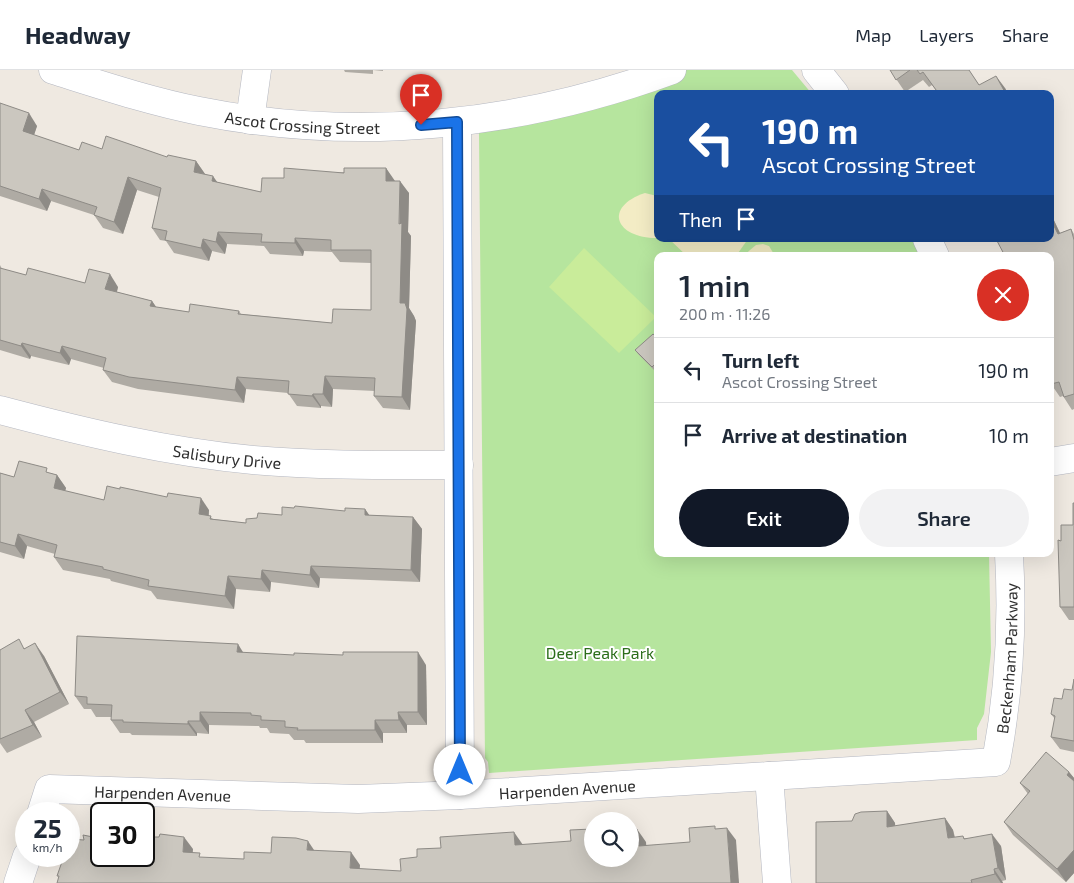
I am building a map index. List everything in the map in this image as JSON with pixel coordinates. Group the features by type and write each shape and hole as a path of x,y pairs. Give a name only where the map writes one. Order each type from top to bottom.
{"street":[{"name":"Ascot Crossing Street","path":"53,70 135,96 198,111 250,120 318,127 385,128 457,122 516,114 575,101 672,70"},
{"path":"250,120 257,70"},
{"path":"816,70 832,90"},
{"path":"457,122 460,795"},
{"name":"Salisbury Drive","path":"0,410 82,432 167,449 253,460 336,465 458,465"},
{"path":"1054,461 1074,458"},
{"name":"Beckenham Parkway","path":"996,762 1008,670 1011,598 1009,557"},
{"name":"Harpenden Avenue","path":"45,801 358,799 460,795 996,762"},
{"path":"769,776 778,883"},
{"path":"18,883 23,867"}],"green space":[{"name":"Deer Peak Park","path":"683,70 792,70 809,90 654,90 654,242 914,242 920,252 654,252 654,557 989,557 991,652 984,714 977,728 977,740 489,773 488,762 485,758 479,133"},
{"path":"584,248 654,315 654,319 619,353 549,287"}],"sand":[{"path":"645,193 654,195 654,238 643,237 632,233 620,221 619,213 623,206"},
{"path":"672,242 746,242 739,252 683,252"},
{"path":"763,244 769,246 773,252 748,252 756,245"}],"building":[{"path":"890,70 910,70 896,80"},
{"path":"917,70 969,70 979,85 996,76 1004,90 936,90 923,72 920,74"},
{"path":"0,103 29,113 23,131 79,150 82,142 102,149 106,136 167,157 168,155 196,161 194,172 213,176 212,181 261,192 262,178 284,178 284,168 344,173 344,168 386,168 386,181 400,181 399,224 402,223 400,303 405,303 407,309 402,397 374,396 375,378 325,376 323,394 313,394 312,396 288,394 289,381 237,377 235,390 129,377 103,370 106,358 62,346 60,353 22,343 21,346 0,340 0,268 26,275 28,268 85,283 89,269 110,274 105,289 152,301 150,306 189,312 190,304 239,311 238,314 332,323 333,309 371,310 371,250 331,250 331,240 295,238 295,243 261,242 262,234 218,232 216,242 203,239 201,248 165,240 167,231 152,228 161,188 128,177 114,222 94,215 97,207 42,189 39,199 0,186"},
{"path":"1054,226 1058,234 1071,229 1074,240 1074,394 1064,397 1059,382 1054,383 1054,252 1003,252 998,242 1054,242"},
{"path":"654,335 654,365 652,367 635,350"},
{"path":"19,461 47,468 46,472 57,475 54,488 104,500 107,486 167,497 168,493 201,498 199,514 211,516 210,519 246,523 246,519 257,518 258,513 282,515 282,507 294,508 295,506 345,511 345,508 365,509 365,515 413,517 411,570 311,566 310,575 262,570 261,579 228,576 225,596 148,586 149,580 103,569 103,567 54,557 57,545 18,534 15,546 0,542 0,473 14,477"},
{"path":"1073,503 1074,607 1060,607 1058,540 1061,541 1061,525 1073,525"},
{"path":"77,636 238,644 237,652 294,655 294,653 343,655 343,652 418,652 418,712 398,712 399,720 375,720 375,730 297,730 298,728 285,727 285,721 261,720 261,716 251,715 251,713 200,712 200,721 188,721 188,724 111,720 112,705 87,704 87,697 75,696"},
{"path":"19,639 24,649 35,643 60,692 25,710 33,725 0,739 0,650"},
{"path":"1074,679 1074,741 1051,737 1055,716 1051,714 1054,698 1062,699 1064,689 1072,690"},
{"path":"1046,752 1069,772 1067,775 1074,781 1074,850 1057,869 1004,822 1030,791 1020,783"},
{"path":"887,811 887,827 945,818 948,838 963,836 964,839 992,834 998,868 994,869 995,874 971,880 972,883 816,883 816,822 852,821 855,814 861,812"},
{"path":"715,826 715,829 727,828 731,883 57,883 60,867 80,867 80,840 84,840 83,835 90,836 90,867 155,867 155,837 159,837 160,834 184,837 183,852 200,853 199,857 244,859 244,852 271,853 272,837 296,838 308,841 307,850 351,852 350,868 401,871 400,859 417,857 417,849 441,848 440,837 514,832 515,845 571,841 570,830 584,829 584,867 639,867 639,846 690,842 689,828"}],"route":[{"path":"421,125 457,122 460,770"}]}
